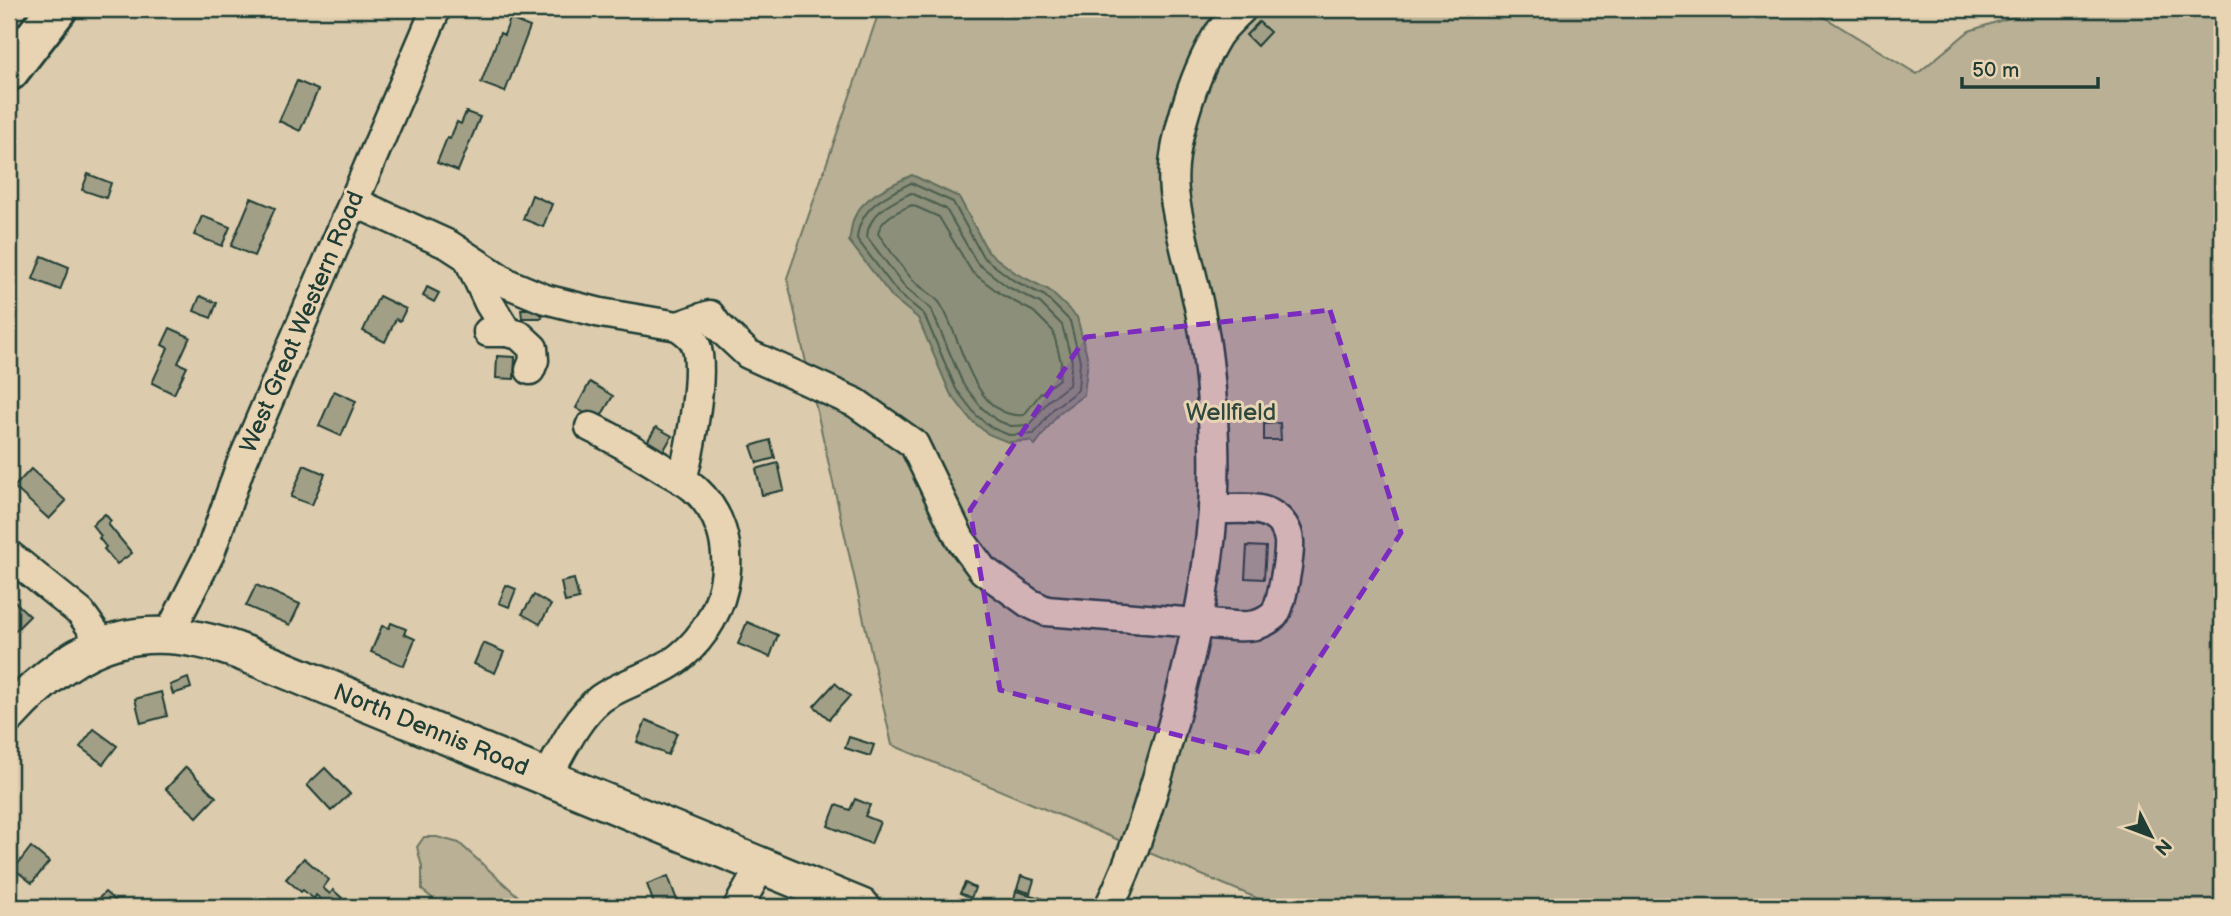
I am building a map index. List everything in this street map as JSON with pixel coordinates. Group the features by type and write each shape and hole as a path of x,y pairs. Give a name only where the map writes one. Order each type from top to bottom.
{"highway":[{"path":"9,71 57,9"}],"main road":[{"name":"North Dennis Road","path":"9,715 62,666 103,644 137,636 169,634 205,639 862,907"}],"street":[{"name":"West Great Western Road","path":"169,634 210,553 240,467 436,9"},
{"path":"1109,907 1137,843 1150,803 1183,691 1197,624 1213,509 1211,402 1201,312 1174,191 1175,161 1200,68 1219,34 1242,9"},
{"path":"354,202 449,245 509,284 545,299 601,313 678,326 710,315 748,354 856,403 914,444 960,539 983,570 1029,603 1046,611 1254,627 1276,614 1281,604 1289,542 1282,523 1262,510 1213,509"},
{"path":"469,260 489,303 498,332 519,335 533,348 534,360 530,370"},
{"path":"678,326 694,341 699,356 694,425 682,480"},
{"path":"547,777 585,712 602,698 680,657 705,631 723,596 727,558 718,523 696,490 590,426"},
{"path":"9,555 81,613 103,644"},
{"path":"738,907 761,866"}],"highlighted area":[{"path":"1330,310 1401,533 1256,755 1000,690 970,510 1086,337"}],"green space":[{"name":"Wellfield","path":"880,9 1811,9 1917,74 1969,31 2036,9 2222,9 2222,907 1278,907 892,745 787,278"},
{"path":"424,837 437,837 459,843 530,907 440,904 422,890 422,867 417,847"}],"water":[{"path":"912,175 959,197 988,252 1017,274 1049,290 1077,317 1088,360 1084,395 1059,413 1035,445 1030,441 1008,442 988,434 971,420 950,393 918,318 893,298 849,241 854,218 864,203"}],"building":[{"path":"510,19 530,27 505,92 481,83 500,33 504,35"},
{"path":"1259,22 1270,32 1257,46 1246,35"},
{"path":"297,81 318,90 300,131 279,121"},
{"path":"466,112 480,117 458,171 437,163 447,138 450,139 457,122 461,124"},
{"path":"88,174 111,183 106,198 82,190"},
{"path":"532,195 552,204 543,227 523,219"},
{"path":"251,198 275,208 254,256 231,246"},
{"path":"202,216 230,227 222,246 194,235"},
{"path":"42,256 69,267 60,290 33,279"},
{"path":"427,287 439,293 434,302 423,296"},
{"path":"200,296 217,303 211,318 194,311"},
{"path":"379,296 406,309 400,321 396,319 385,342 363,331"},
{"path":"521,309 541,309 542,318 522,318"},
{"path":"170,328 190,337 178,363 187,367 174,394 152,383 168,348 162,345"},
{"path":"497,356 515,357 514,379 496,378"},
{"path":"590,382 613,396 598,421 576,408"},
{"path":"334,391 356,401 341,436 319,426"},
{"path":"1280,423 1281,440 1264,440 1264,424"},
{"path":"656,427 672,436 661,455 645,445"},
{"path":"770,440 775,458 757,463 751,446"},
{"path":"778,463 784,490 762,495 756,469"},
{"path":"304,465 325,474 312,505 291,497"},
{"path":"31,469 66,501 49,519 14,487"},
{"path":"105,514 111,521 108,524 132,553 117,564 104,549 106,547 99,538 101,536 92,525"},
{"path":"1247,546 1266,547 1264,579 1245,578"},
{"path":"574,579 579,599 565,602 561,582"},
{"path":"256,585 300,604 290,625 246,606"},
{"path":"506,585 516,589 509,607 499,603"},
{"path":"534,595 551,605 540,624 522,614"},
{"path":"9,596 30,616 13,633 9,629"},
{"path":"747,622 778,635 770,657 738,644"},
{"path":"391,623 406,629 404,634 415,639 404,666 371,652 382,626 389,628"},
{"path":"483,643 504,652 495,673 474,664"},
{"path":"188,678 191,688 173,694 170,685"},
{"path":"835,683 850,696 829,719 814,706"},
{"path":"161,692 167,716 141,723 135,699"},
{"path":"646,720 677,733 668,755 637,742"},
{"path":"94,729 117,746 103,764 80,747"},
{"path":"849,737 874,745 870,756 845,748"},
{"path":"186,767 216,797 197,817 166,789"},
{"path":"325,768 350,794 331,811 307,785"},
{"path":"855,799 870,805 865,816 880,822 871,844 828,826 836,805 850,810"},
{"path":"31,847 49,862 32,883 14,869"},
{"path":"304,858 329,880 323,888 330,894 333,890 342,898 335,907 325,907 316,895 314,899 286,879"},
{"path":"668,876 678,903 668,907 655,907 647,884"},
{"path":"1021,876 1034,880 1030,893 1017,889"},
{"path":"965,883 975,888 971,898 960,893"},
{"path":"1016,891 1044,899 1042,907 1012,907"},
{"path":"105,892 122,907 90,907"}]}
